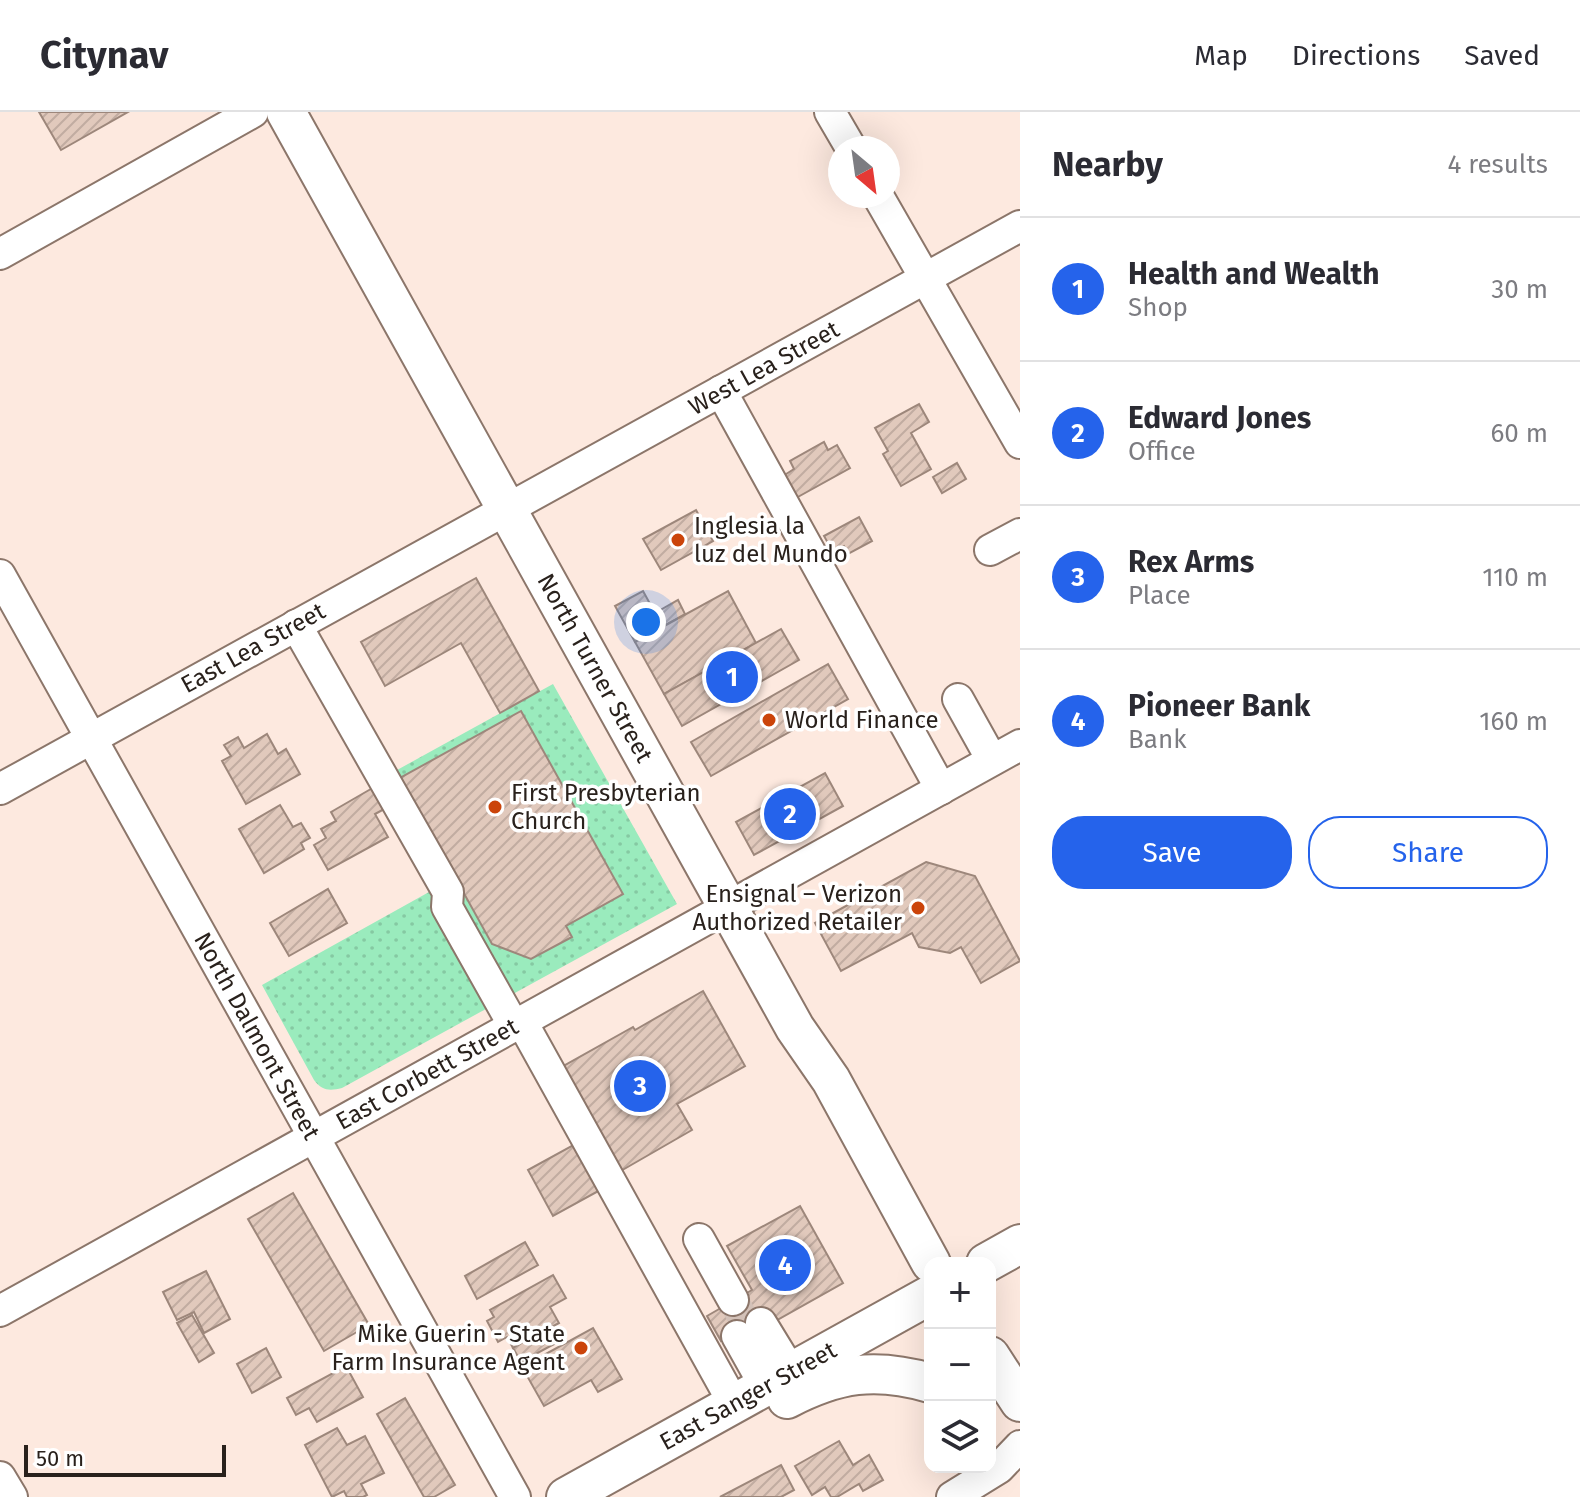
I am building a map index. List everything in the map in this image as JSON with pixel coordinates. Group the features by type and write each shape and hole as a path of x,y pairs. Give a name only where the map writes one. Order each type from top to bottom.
{"main road":[{"name":"North Turner Street","path":"286,112 795,1028 831,1080 928,1257"},
{"path":"996,1257 1020,1244"},
{"name":"East Sanger Street","path":"569,1495 924,1298"},
{"path":"996,1365 1020,1402"},
{"path":"569,1495 600,1496 815,1384 842,1376 871,1373 924,1382"},
{"path":"996,1415 1020,1417"}],"street":[{"path":"0,254 253,112"},
{"path":"830,112 844,136"},
{"path":"885,208 1020,443"},
{"name":"West Lea Street","path":"507,509 1020,226"},
{"path":"721,391 941,789"},
{"name":"East Lea Street","path":"0,789 507,509"},
{"path":"990,550 1020,534"},
{"name":"North Dalmont Street","path":"0,575 515,1497"},
{"path":"296,625 448,892 447,907 518,1024 766,1386"},
{"path":"958,699 992,760"},
{"name":"East Corbett Street","path":"0,1311 1020,745"},
{"path":"699,1239 733,1300"},
{"path":"749,1329 766,1386"},
{"path":"952,1497 999,1468 1020,1446"},
{"path":"0,1477 12,1497"}],"green space":[{"path":"553,684 677,904 342,1088 323,1088 314,1080 262,985 447,882 388,775"}],"building":[{"path":"39,112 128,112 61,150"},
{"path":"919,404 929,422 911,433 931,469 901,486 883,454 888,451 875,428"},
{"path":"824,442 828,450 837,445 850,468 796,498 783,476 794,469 790,461"},
{"path":"957,463 966,479 942,493 933,477"},
{"name":"Inglesia la luz del Mundo","path":"696,510 713,541 661,570 643,539"},
{"path":"859,517 872,541 848,554 844,546 833,552 824,536"},
{"path":"476,578 539,691 500,713 461,643 385,686 361,642"},
{"path":"643,591 655,613 678,600 685,614 635,642 615,606"},
{"path":"728,591 756,643 664,694 635,642"},
{"path":"781,629 799,660 682,726 664,694"},
{"name":"World Finance","path":"828,664 848,699 711,776 691,742"},
{"name":"First Presbyterian Church","path":"521,711 623,894 566,926 572,937 531,959 492,944 400,778"},
{"path":"267,734 278,754 286,749 300,774 246,804 222,761 231,756 224,745 238,737 244,748"},
{"path":"825,773 843,806 754,855 736,822"},
{"path":"376,786 388,807 375,814 388,837 328,870 314,845 326,838 321,829 336,821 331,812"},
{"path":"280,805 293,827 301,823 310,838 301,843 304,849 264,873 239,829"},
{"name":"Ensignal – Verizon Authorized Retailer","path":"926,862 975,876 1020,961 981,983 961,947 950,953 919,947 912,933 841,971 815,923"},
{"path":"328,889 347,923 289,956 270,923"},
{"path":"703,991 745,1066 677,1104 692,1130 619,1172 560,1068"},
{"path":"577,1143 602,1189 553,1216 528,1170"},
{"path":"293,1193 369,1325 324,1351 248,1219"},
{"path":"800,1206 843,1283 770,1324 732,1334 721,1341 707,1316 752,1290 727,1246"},
{"path":"525,1242 538,1265 477,1299 465,1276"},
{"path":"206,1271 230,1319 204,1333 194,1312 177,1320 163,1292"},
{"path":"553,1275 566,1298 550,1307 559,1323 513,1348 507,1337 498,1342 487,1321 494,1317 490,1310"},
{"path":"192,1315 214,1353 199,1362 177,1323"},
{"path":"548,1328 556,1343 521,1362 513,1348"},
{"name":"Mike Guerin - State Farm Insurance Agent","path":"593,1328 622,1379 598,1392 591,1380 544,1406 522,1367"},
{"path":"266,1348 281,1377 252,1393 237,1364"},
{"path":"346,1366 363,1397 317,1422 309,1408 296,1415 287,1398"},
{"path":"405,1398 455,1485 434,1497 424,1497 377,1414"},
{"path":"337,1428 347,1445 365,1436 384,1473 361,1484 367,1495 363,1497 347,1497 344,1491 332,1497 305,1445"},
{"path":"839,1441 853,1465 869,1455 883,1480 863,1491 859,1484 837,1497 831,1497 825,1487 812,1495 795,1466"},
{"path":"781,1465 794,1490 781,1497 720,1497"}],"tunnel":[{"path":"733,1300 749,1329"}],"place":[{"name":"Inglesia la luz del Mundo","path":"678,540"},
{"name":"Health and Wealth","path":"732,677"},
{"name":"World Finance","path":"769,720"},
{"name":"First Presbyterian Church","path":"495,807"},
{"name":"Edward Jones","path":"790,814"},
{"name":"Ensignal – Verizon Authorized Retailer","path":"918,908"},
{"name":"Rex Arms","path":"640,1086"},
{"name":"Pioneer Bank","path":"785,1265"},
{"name":"Mike Guerin - State Farm Insurance Agent","path":"581,1348"}]}
